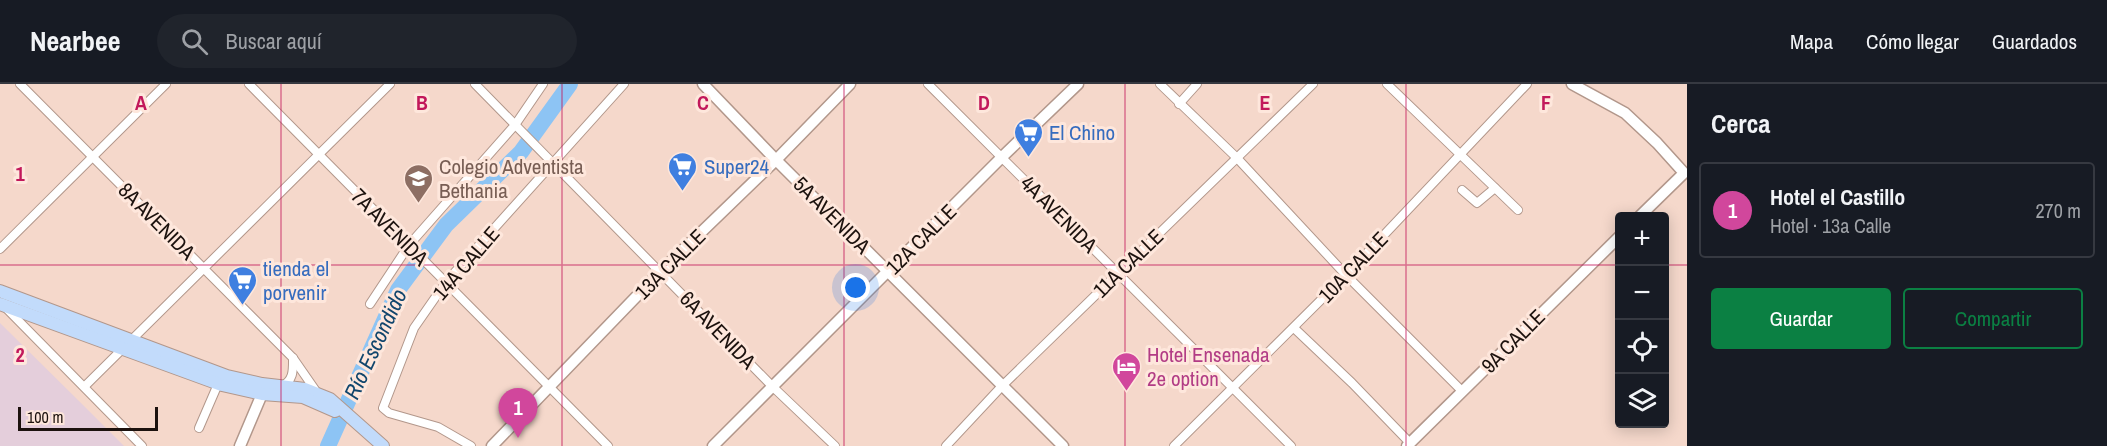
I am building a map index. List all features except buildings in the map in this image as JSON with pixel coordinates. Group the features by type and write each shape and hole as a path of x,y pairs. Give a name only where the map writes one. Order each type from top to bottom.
{"main road":[{"path":"0,291 218,384 262,389"},
{"path":"1,303 262,389"},
{"name":"8A AVENIDA","path":"262,389 282,386 305,389 318,394 383,446"},
{"name":"8A AVENIDA","path":"262,389 303,397 337,408"},
{"name":"8A AVENIDA","path":"361,429 373,446"}],"street":[{"name":"8A AVENIDA","path":"20,84 293,358 318,394"},
{"path":"0,249 166,84"},
{"name":"7A AVENIDA","path":"249,84 608,446"},
{"path":"85,386 319,157 390,84"},
{"name":"6A AVENIDA","path":"475,84 773,387 836,446"},
{"path":"370,304 411,248 516,126 543,84"},
{"name":"14A CALLE","path":"471,446 438,427 389,413 382,405 414,328 446,282 497,228 550,159 624,84"},
{"name":"5A AVENIDA","path":"703,84 776,160 1063,446"},
{"name":"13A CALLE","path":"492,446 661,271 776,160 850,84"},
{"name":"4A AVENIDA","path":"928,84 1291,446"},
{"name":"12A CALLE","path":"714,446 1002,157 1078,84"},
{"path":"1160,84 1237,158 1346,275 1462,391"},
{"path":"1179,104 1197,84"},
{"name":"11A CALLE","path":"946,446 1002,387 1313,84"},
{"path":"1387,84 1518,210"},
{"name":"10A CALLE","path":"1174,446 1346,275 1527,84"},
{"path":"1572,84 1624,113 1657,143 1684,173 1644,212"},
{"path":"1462,190 1477,203 1495,188"},
{"name":"9A CALLE","path":"1408,445 1615,241"},
{"path":"1,303 142,446"},
{"path":"1294,328 1352,383 1408,445"},
{"path":"282,386 288,383 293,375 293,358"},
{"path":"199,428 218,384"},
{"path":"240,446 262,389"}],"shaded area":[{"path":"0,323 86,408 124,446 0,446"}],"waterway":[{"name":"Río Escondido","path":"328,446 398,290 446,225 521,152 570,84"}],"place":[{"name":"El Chino","path":"1028,158"},
{"name":"Super24","path":"683,192"},
{"name":"Colegio Adventista Bethania","path":"418,204"},
{"name":"tienda el porvenir","path":"242,306"},
{"name":"Hotel Ensenada 2e option","path":"1126,392"},
{"name":"Hotel el Castillo","path":"518,438"}]}
